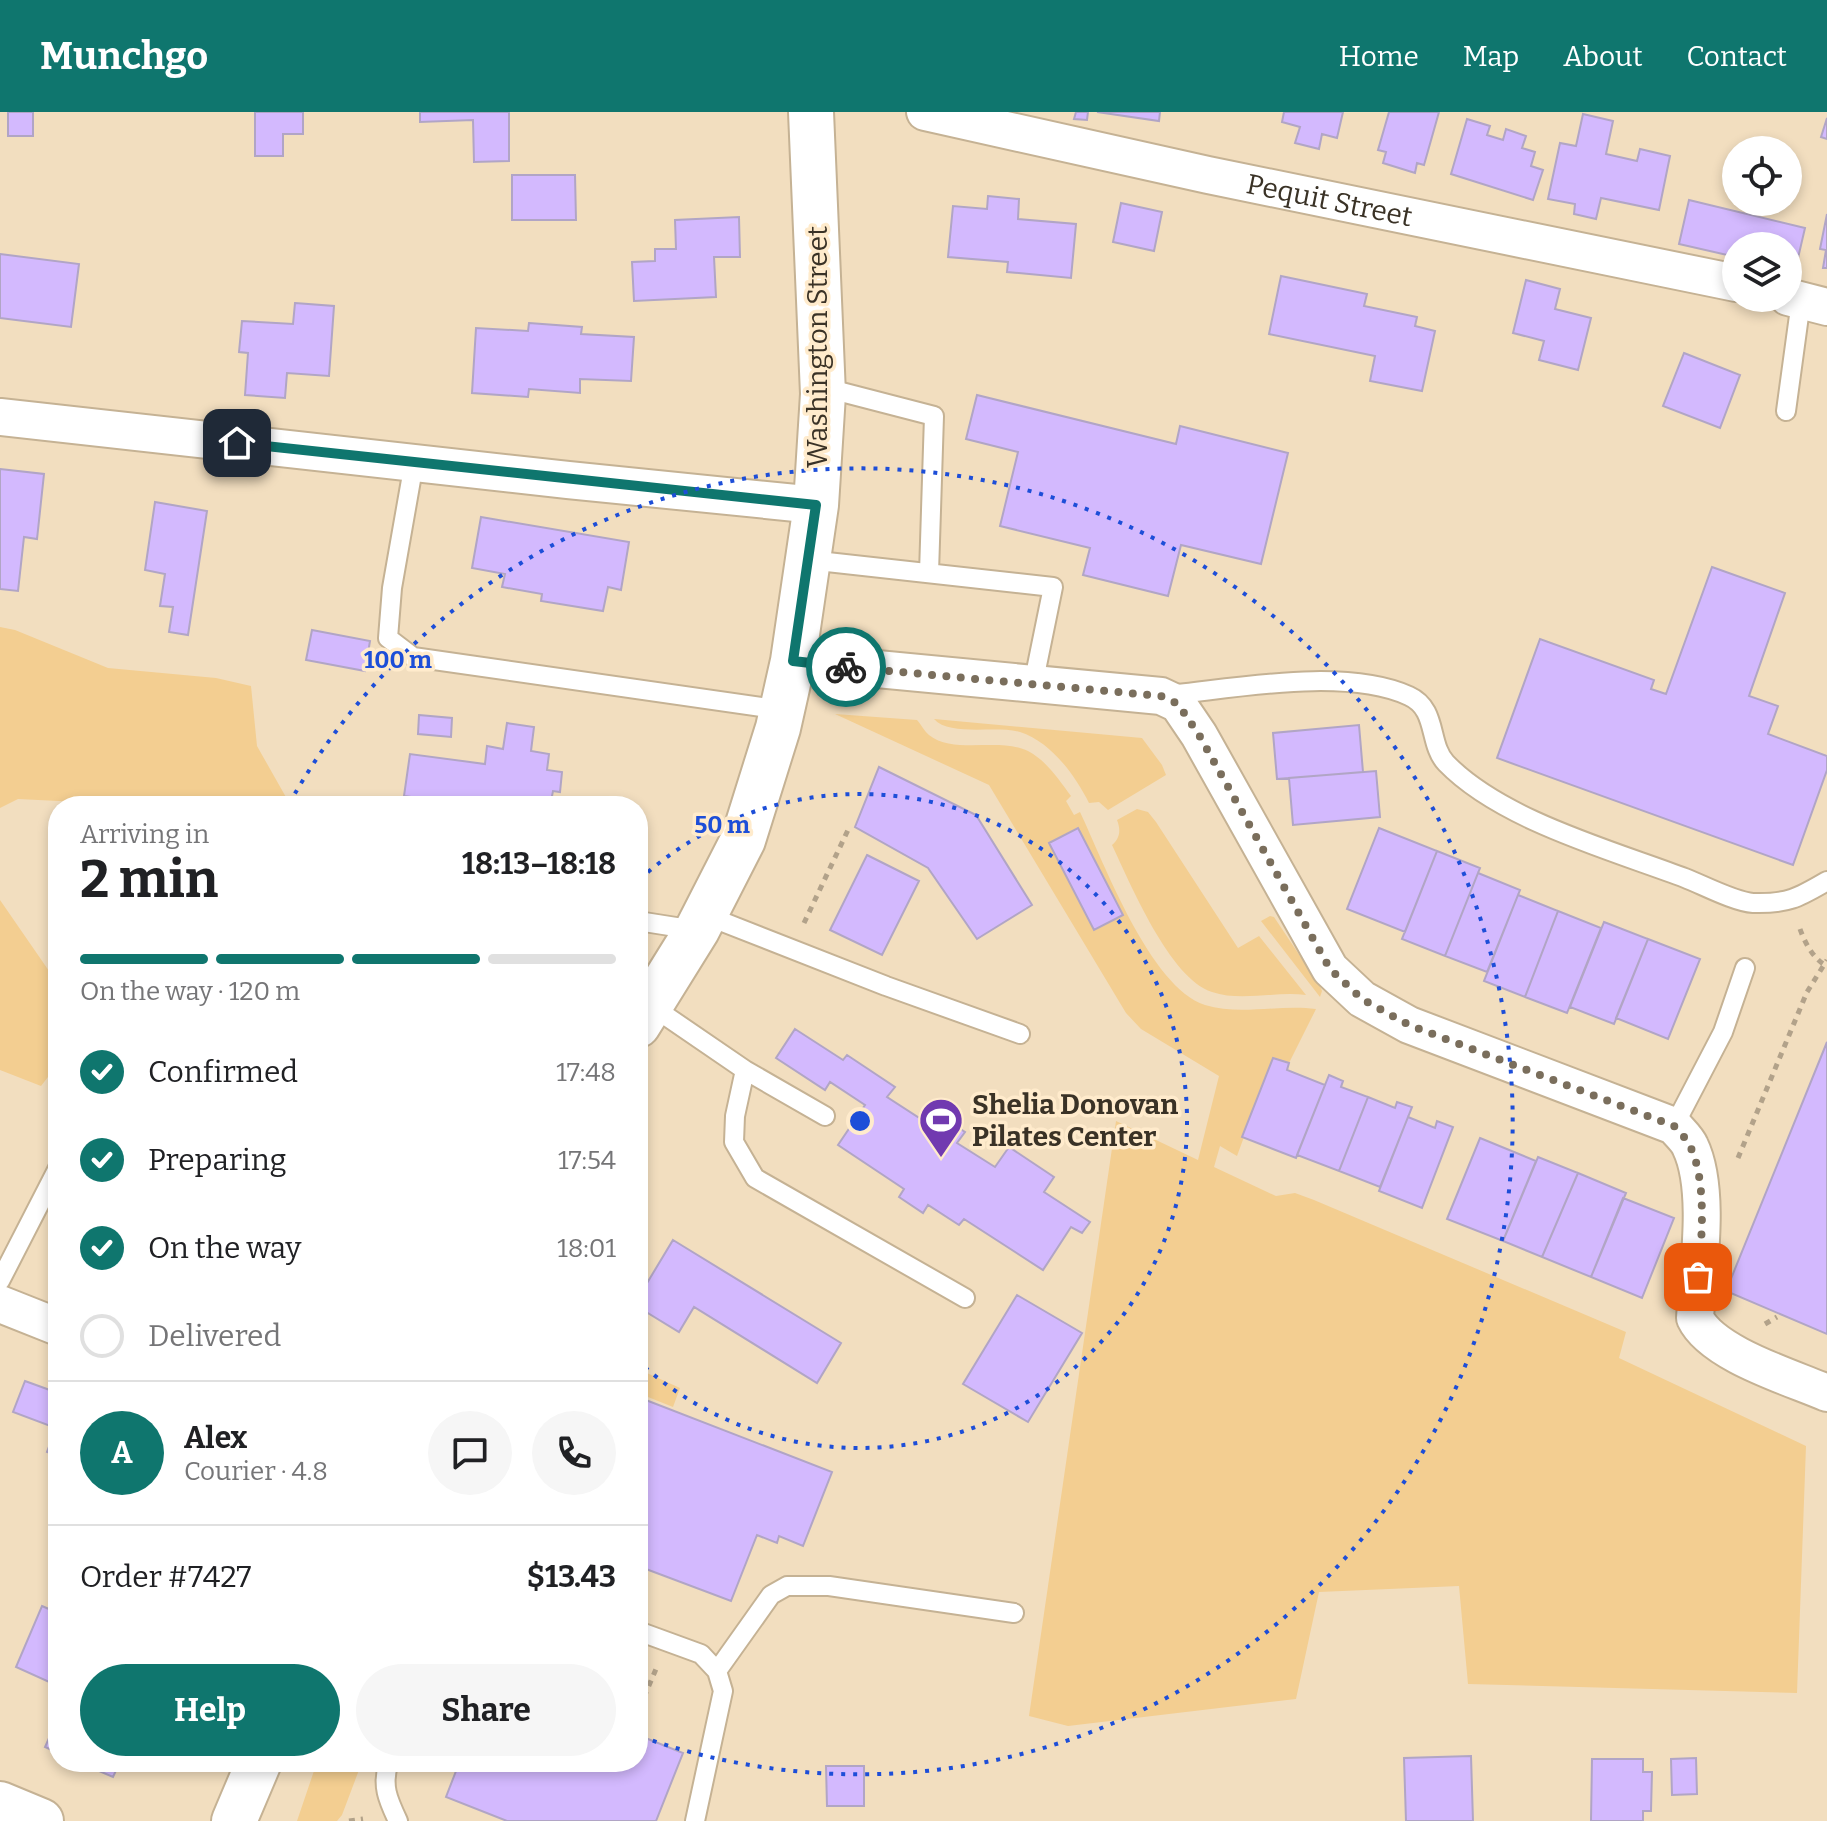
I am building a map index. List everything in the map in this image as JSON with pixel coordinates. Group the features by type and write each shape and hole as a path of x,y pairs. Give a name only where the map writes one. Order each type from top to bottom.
{"main road":[{"name":"Washington Street","path":"648,1009 701,923 743,840 782,710 793,661 816,505 822,387 811,112"},
{"path":"234,1821 255,1772"},
{"path":"0,1804 41,1821"}],"street":[{"name":"Pequit Street","path":"925,112 1208,175 1722,280"},
{"path":"0,417 816,505"},
{"path":"793,661 1161,696 1178,704 1330,969 1362,999 1409,1025 1674,1126 1690,1145 1699,1179 1701,1220 1695,1318 1701,1332 1724,1349 1827,1393"},
{"path":"0,1304 48,1323"}],"lane":[{"path":"1786,411 1805,302"},
{"path":"822,387 934,416 929,573"},
{"path":"414,463 392,588 388,638 413,657 782,710"},
{"path":"809,560 1053,587 1033,685"},
{"path":"1161,696 1311,683 1363,683 1412,697 1429,715 1443,760 1474,788 1526,817 1750,903 1794,900 1827,881"},
{"path":"648,921 701,923 791,949 1020,1034"},
{"path":"1674,1126 1723,1032 1745,968"},
{"path":"648,1017 825,1116"},
{"path":"745,1070 735,1116 734,1142 755,1178 965,1298"},
{"path":"0,1281 48,1187"},
{"path":"717,1671 771,1595 787,1586 829,1586 1014,1613"},
{"path":"648,1635 701,1654 717,1671 723,1691 695,1821"},
{"path":"386,1772 386,1794 398,1821"}],"path":[{"path":"791,949 848,830"},
{"path":"1735,1164 1807,992 1826,964 1808,947 1800,932 1794,900"},
{"path":"1751,1323 1765,1325 1777,1317"}],"shaded area":[{"path":"0,627 15,630 108,668 216,678 251,686 257,746 285,796 48,796 48,800 18,799 0,808"},
{"path":"835,714 917,720 927,733 939,741 964,745 1004,745 1035,755 1071,796 1066,801 1074,815 1080,812 1131,921 1166,974 1185,994 1205,1005 1232,1010 1316,1009 1289,1063 1273,1058 1237,1156 1220,1146 1214,1167 1276,1196 1295,1193 1314,1200 1626,1332 1619,1358 1806,1446 1797,1693 1468,1684 1459,1586 1319,1592 1296,1699 1068,1726 1029,1716 1116,1121 1198,1160 1219,1076 1141,1029 1126,1013 989,785","holes":["1077,828 1123,914 1095,930 1049,843"]},
{"path":"934,719 1142,738 1166,775 1108,810 1099,802 1089,803 1061,761 1031,737 1010,730 951,728"},
{"path":"1137,809 1148,812 1156,822 1238,948 1259,936 1306,995 1223,995 1196,984 1181,969 1140,905 1112,845 1119,834 1117,820"},
{"path":"0,900 48,970 48,1077 41,1086 0,1070"},
{"path":"1274,917 1320,986 1320,997 1261,921"},
{"path":"648,1374 680,1388 673,1407 648,1397"},
{"path":"314,1772 358,1772 337,1821 297,1821"}],"building":[{"path":"8,112 33,112 33,136 8,136"},
{"path":"255,112 303,112 303,134 283,134 283,156 255,156"},
{"path":"420,112 509,112 509,161 474,162 473,120 420,122"},
{"path":"1076,112 1088,112 1087,120 1074,119"},
{"path":"1097,112 1160,112 1159,121"},
{"path":"1284,112 1343,112 1337,138 1322,134 1319,149 1295,143 1300,127 1282,122"},
{"path":"1389,112 1439,112 1424,165 1417,163 1415,173 1383,163 1386,152 1378,150"},
{"path":"1583,114 1613,121 1606,154 1637,161 1640,149 1670,156 1659,210 1601,198 1596,219 1574,214 1575,204 1548,199 1560,143 1576,146"},
{"path":"1827,118 1827,139 1821,137"},
{"path":"1467,119 1490,126 1487,135 1503,140 1506,129 1526,136 1522,148 1535,152 1531,166 1543,170 1533,200 1451,174"},
{"path":"512,175 575,175 576,220 512,220"},
{"path":"988,196 1019,199 1018,219 1076,224 1071,278 1007,272 1008,262 948,257 953,206 987,209"},
{"path":"1689,200 1722,208 1722,216 1755,216 1805,228 1802,241 1802,232 1722,232 1722,254 1679,244"},
{"path":"1121,203 1162,212 1154,251 1113,242"},
{"path":"1827,214 1827,268 1823,268 1826,250 1820,249"},
{"path":"739,217 740,257 714,257 716,297 634,301 632,262 655,261 655,249 676,249 675,220"},
{"path":"0,254 79,264 71,327 0,318"},
{"path":"1281,276 1367,294 1364,306 1417,317 1415,326 1435,331 1422,391 1370,381 1375,356 1269,334"},
{"path":"1526,280 1560,289 1555,309 1591,318 1578,370 1539,360 1544,341 1513,333"},
{"path":"295,303 334,306 329,376 287,373 285,398 245,395 248,353 239,352 242,321 293,324"},
{"path":"529,323 582,327 581,334 634,337 631,381 580,379 580,393 529,389 528,397 472,393 476,328 528,331"},
{"path":"1684,353 1740,375 1720,428 1663,406"},
{"path":"977,395 1176,444 1180,426 1288,453 1261,564 1181,545 1168,596 1083,575 1090,548 1000,526 1018,452 966,439"},
{"path":"0,469 44,474 37,539 24,537 18,591 0,589"},
{"path":"155,502 207,511 188,635 169,632 173,607 160,606 165,574 145,570"},
{"path":"481,517 629,542 621,590 608,587 603,611 541,601 542,594 502,587 505,574 472,568"},
{"path":"1712,567 1785,593 1749,696 1778,706 1768,734 1827,756 1827,770 1793,865 1497,758 1540,639 1654,680 1651,689 1666,694"},
{"path":"312,630 370,641 365,671 306,660"},
{"path":"419,715 452,718 451,737 418,734"},
{"path":"507,723 534,727 531,751 549,754 547,770 562,772 560,792 553,791 552,796 404,796 410,754 485,764 487,746 503,749"},
{"path":"1359,725 1363,772 1277,779 1273,733"},
{"path":"879,767 976,815 1032,905 977,939 928,868 855,827"},
{"path":"1376,771 1380,817 1293,825 1289,778"},
{"path":"1078,828 1123,915 1094,930 1049,843"},
{"path":"1379,828 1437,851 1405,932 1347,909"},
{"path":"1437,851 1480,868 1445,956 1402,939"},
{"path":"867,855 919,881 882,955 830,930"},
{"path":"1478,873 1520,890 1487,972 1445,956"},
{"path":"1518,895 1558,911 1525,997 1484,981"},
{"path":"1558,911 1601,928 1567,1013 1525,997"},
{"path":"1604,922 1648,939 1614,1024 1570,1007"},
{"path":"1648,939 1700,959 1668,1039 1616,1018"},
{"path":"795,1029 843,1060 847,1055 895,1087 887,1097 921,1119 928,1108 965,1132 957,1143 995,1167 1009,1147 1054,1177 1044,1192 1090,1222 1082,1233 1071,1227 1043,1270 964,1219 959,1225 928,1205 923,1213 899,1197 904,1189 838,1145 865,1105 830,1082 825,1090 776,1058"},
{"path":"1827,1042 1827,1334 1726,1291"},
{"path":"1273,1058 1289,1063 1287,1070 1325,1085 1296,1158 1242,1137"},
{"path":"1329,1075 1343,1081 1341,1087 1368,1097 1339,1171 1297,1155"},
{"path":"1368,1097 1395,1108 1397,1102 1412,1107 1380,1187 1339,1171"},
{"path":"1408,1117 1435,1128 1437,1121 1453,1127 1422,1208 1379,1191"},
{"path":"1480,1138 1536,1161 1503,1241 1447,1219"},
{"path":"1538,1157 1578,1173 1542,1257 1503,1241"},
{"path":"1578,1173 1626,1193 1591,1277 1542,1257"},
{"path":"1623,1198 1674,1218 1642,1298 1591,1277"},
{"path":"673,1240 841,1343 817,1383 694,1307 679,1332 648,1313 648,1281"},
{"path":"1017,1295 1082,1333 1028,1422 963,1384"},
{"path":"25,1381 48,1389 48,1425 13,1412"},
{"path":"648,1401 832,1472 803,1546 779,1536 777,1543 757,1535 731,1601 648,1570"},
{"path":"42,1606 48,1609 48,1681 16,1667"},
{"path":"648,1739 683,1753 656,1821 507,1821 446,1797 456,1772 648,1772"},
{"path":"1471,1756 1473,1821 1406,1821 1404,1758"},
{"path":"1696,1758 1697,1794 1672,1795 1671,1759"},
{"path":"1592,1759 1643,1759 1643,1772 1652,1772 1651,1811 1643,1811 1643,1821 1591,1821"},
{"path":"826,1766 864,1766 864,1806 827,1806"}],"way so far":[{"path":"846,667 1161,696 1178,704 1199,735 1330,969 1362,999 1409,1025 1674,1126 1690,1145 1699,1179 1701,1220 1698,1277"}],"place":[{"name":"Shelia Donovan Pilates Center","path":"941,1159"}],"route":[{"path":"237,443 816,505 793,661 846,667"}]}
